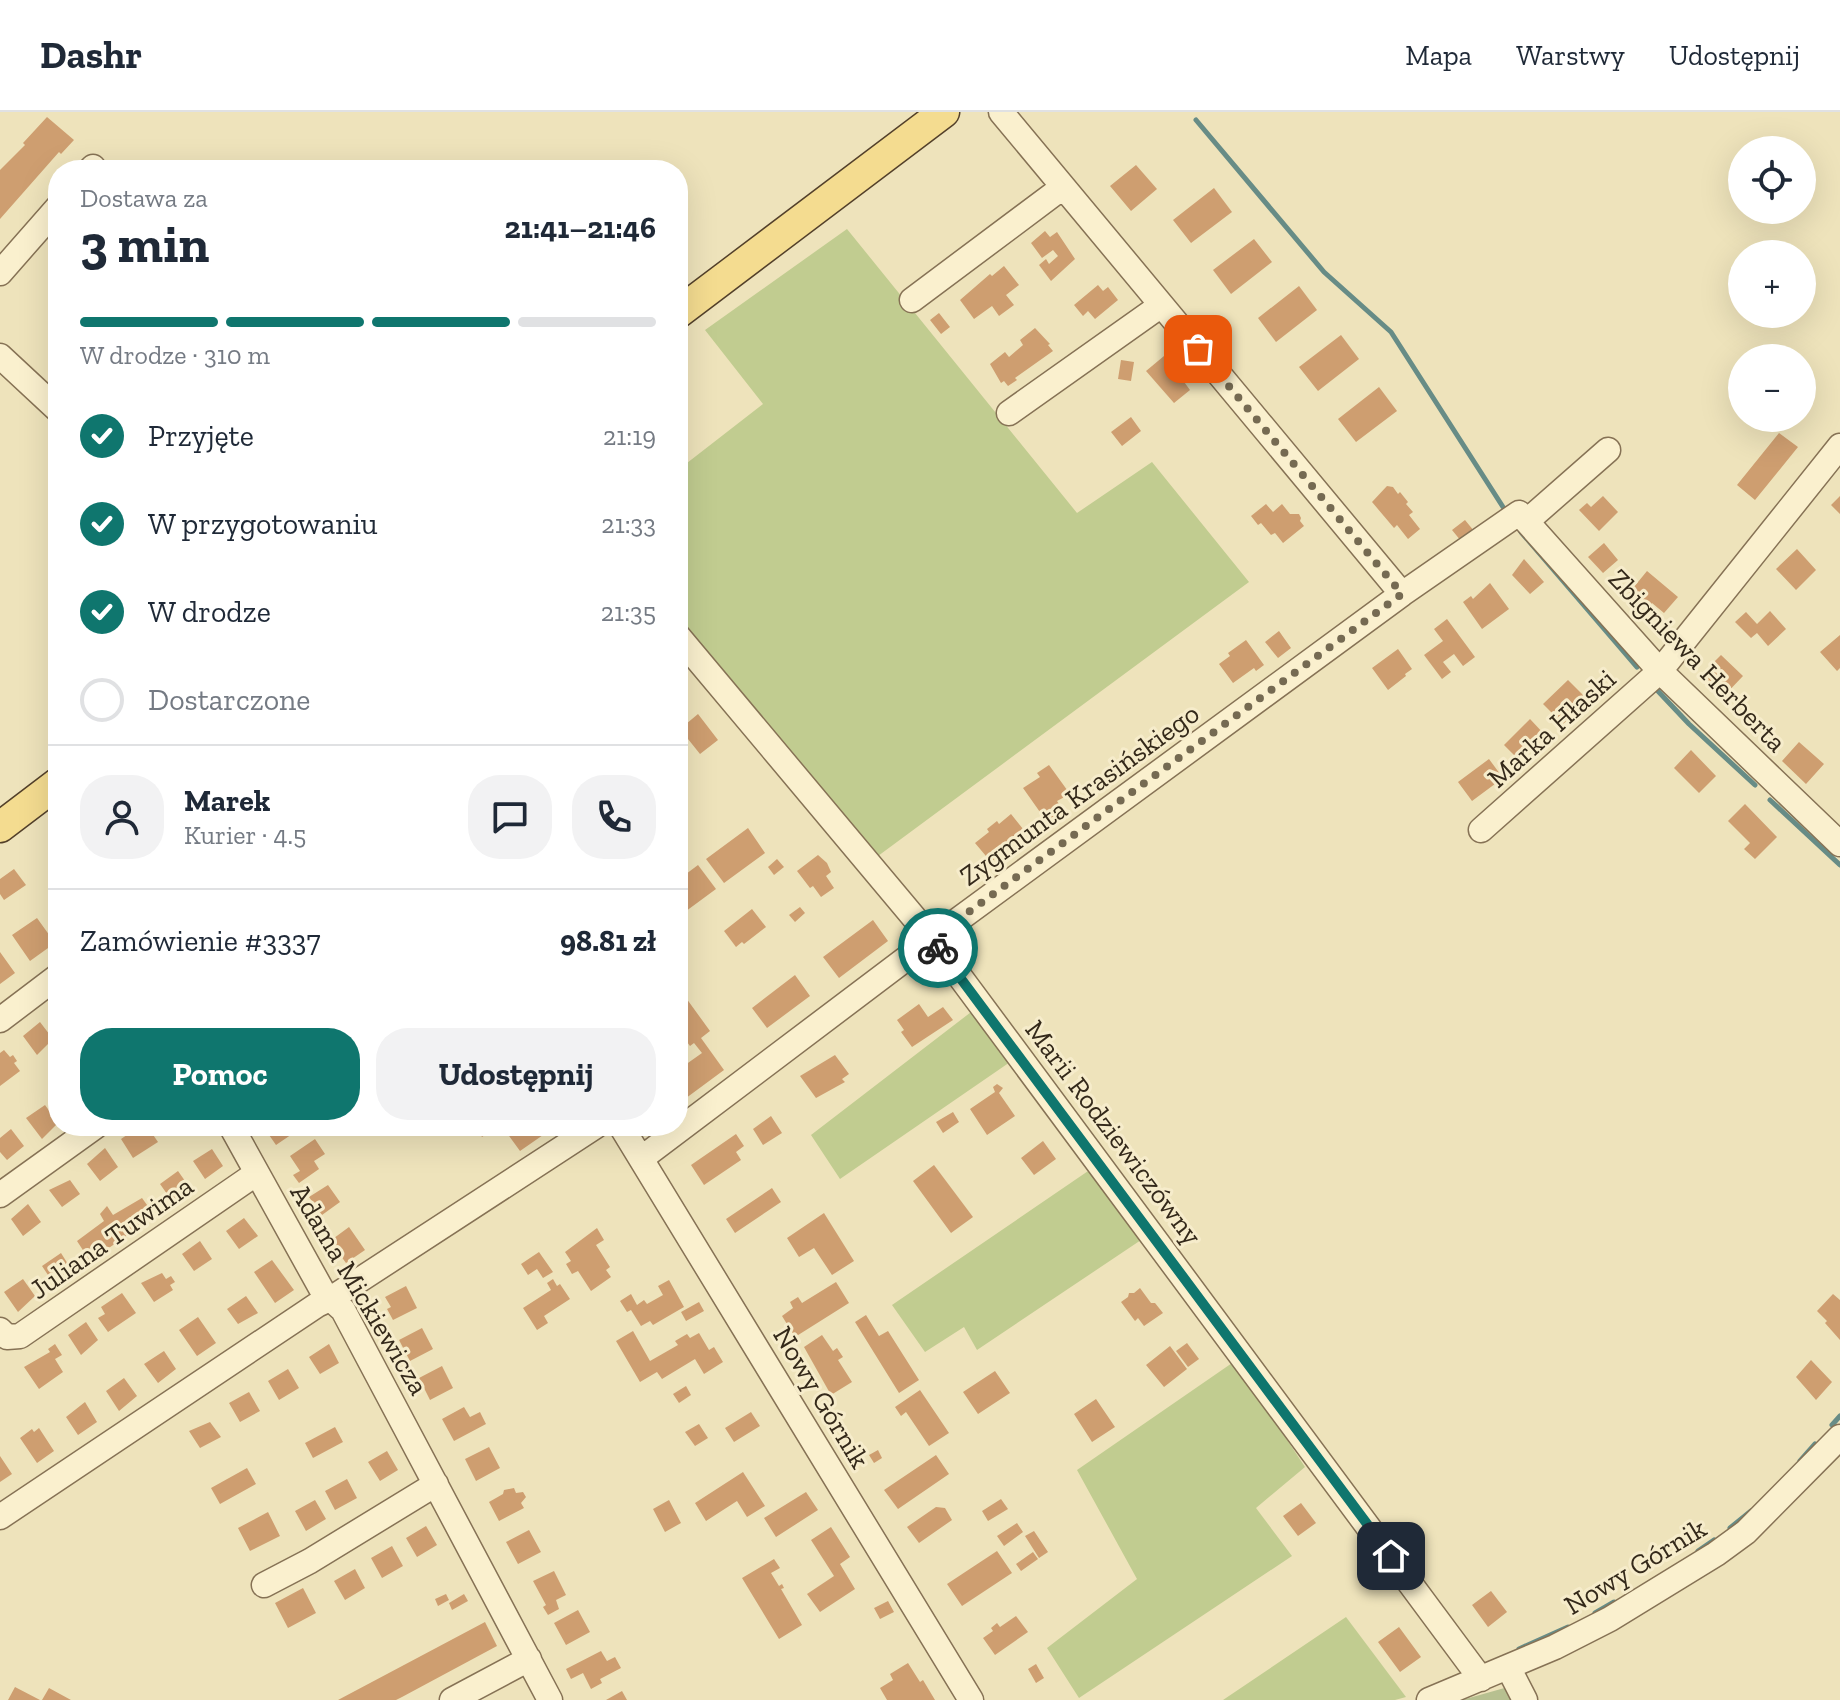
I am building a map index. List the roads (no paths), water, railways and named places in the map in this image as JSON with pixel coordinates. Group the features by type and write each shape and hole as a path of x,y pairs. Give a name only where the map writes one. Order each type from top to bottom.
{"main road":[{"path":"688,305 944,112"},
{"path":"0,827 48,799"}],"street":[{"path":"1001,112 1402,594"},
{"path":"912,300 1063,187"},
{"path":"0,273 48,218"},
{"path":"1009,413 1160,306"},
{"path":"0,356 48,401"},
{"name":"Marka Hłaski","path":"1481,830 1660,671 1840,446"},
{"name":"Zygmunta Krasińskiego","path":"688,1123 932,939 1402,594 1523,517 1608,450"},
{"name":"Zbigniewa Herberta","path":"1523,517 1660,671 1840,844"},
{"name":"Marii Rodziewiczówny","path":"688,648 932,939 1481,1679"},
{"path":"0,1020 48,984"},
{"path":"0,1195 82,1136"},
{"name":"Adama Mickiewicza","path":"237,1136 320,1287 343,1310 550,1700"},
{"path":"0,1517 317,1305 581,1136"},
{"name":"Nowy Górnik","path":"628,1136 971,1700"},
{"name":"Zygmunta Krasińskiego","path":"642,1158 671,1136"},
{"name":"Juliana Tuwima","path":"0,1330 7,1337 20,1336 257,1173"},
{"name":"Nowy Górnik","path":"1429,1700 1610,1619 1716,1554 1746,1532 1840,1437"},
{"path":"264,1585 310,1561 436,1484"},
{"path":"452,1700 529,1659"},
{"path":"1508,1667 1525,1700"}],"waterway":[{"path":"1196,120 1324,272 1391,332 1503,507"},
{"path":"1521,532 1637,667"},
{"path":"1656,689 1755,785"},
{"path":"1770,800 1840,865"},
{"path":"1832,1425 1840,1416"},
{"path":"1800,1461 1815,1444"},
{"path":"1730,1528 1751,1511"},
{"path":"1698,1551 1714,1540"},
{"path":"1595,1613 1614,1602"},
{"path":"1519,1649 1568,1627"}]}
